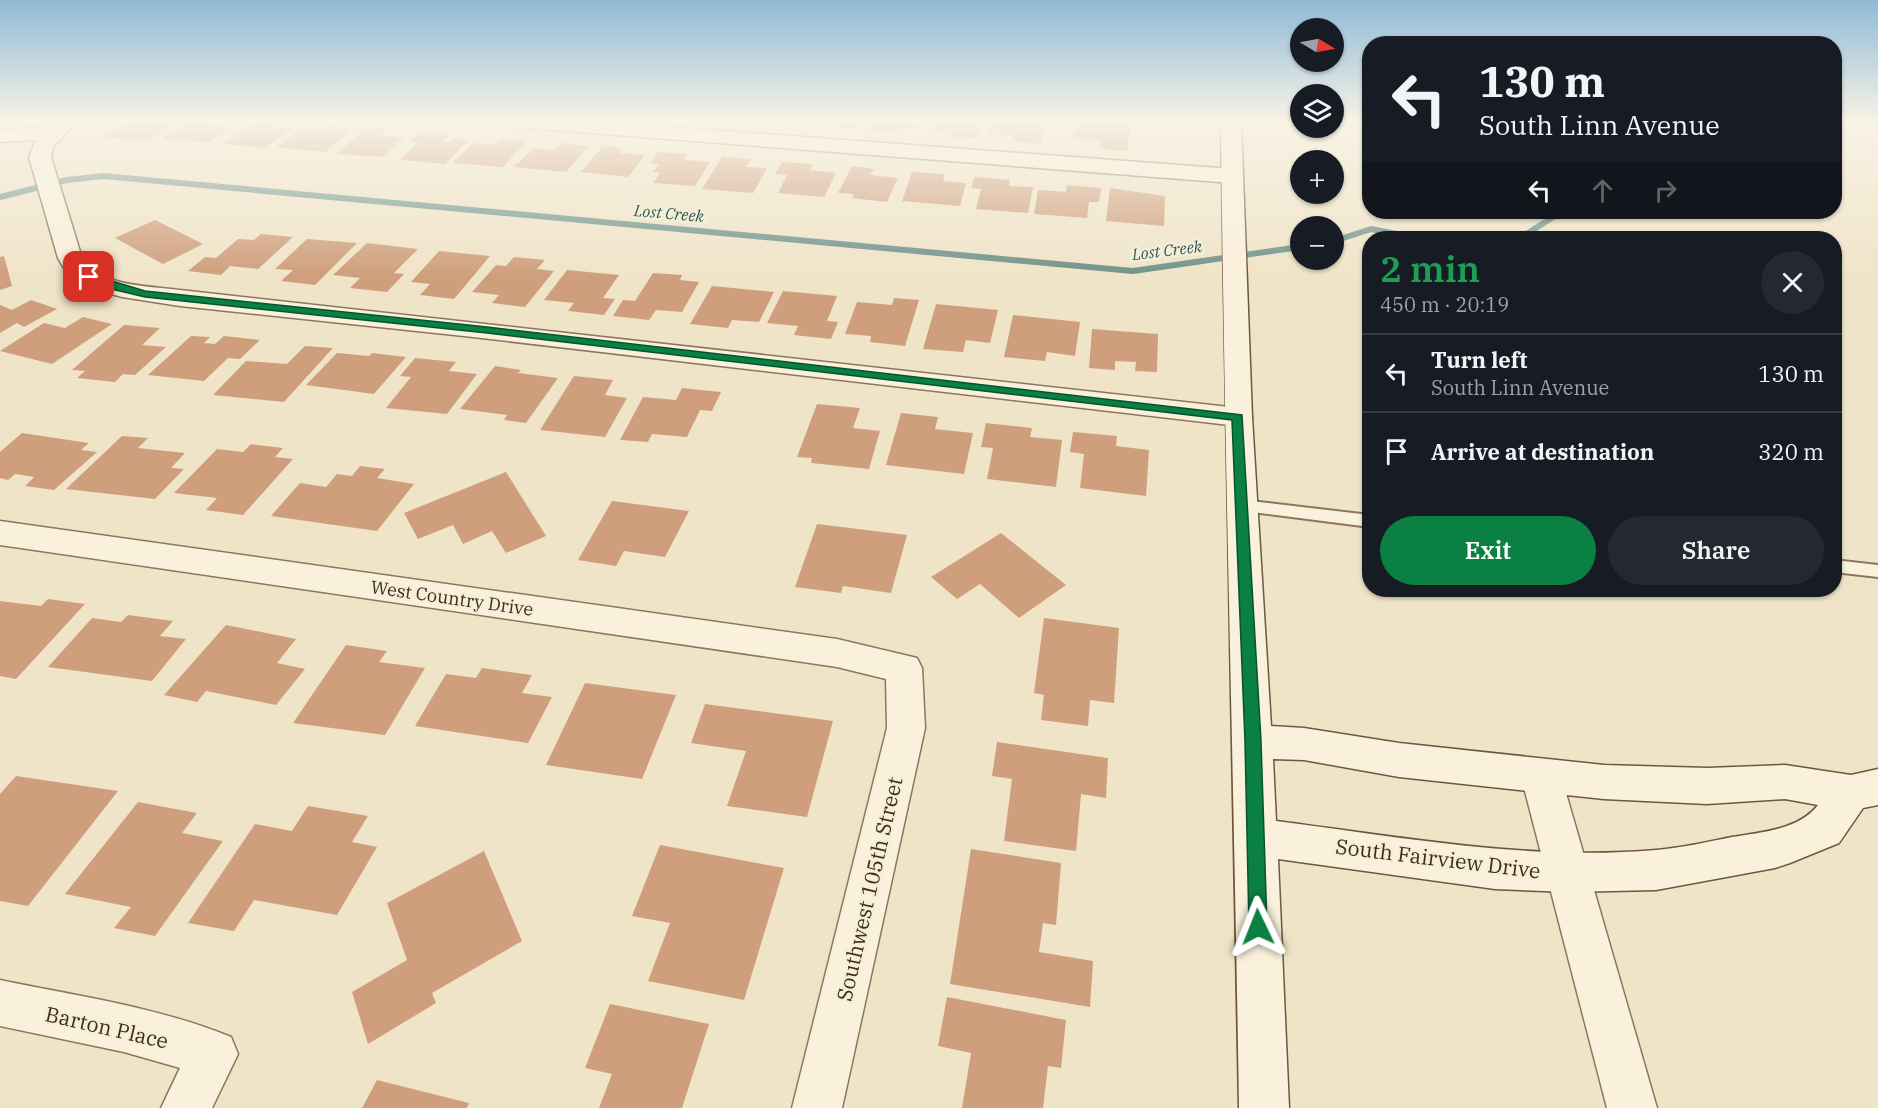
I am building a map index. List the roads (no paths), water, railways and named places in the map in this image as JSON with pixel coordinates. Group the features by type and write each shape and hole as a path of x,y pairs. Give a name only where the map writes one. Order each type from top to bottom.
{"street":[{"path":"43,173 57,221 70,258 77,270 102,284 145,294 464,328 1238,417"},
{"path":"1189,173 1232,176"},
{"path":"1232,173 1238,417 1253,741 1264,1108"},
{"name":"West Country Drive","path":"0,534 837,652 904,668"},
{"name":"Southwest 105th Street","path":"817,1108 906,728 904,668"},
{"name":"South Fairview Drive","path":"1253,741 1304,744 1399,760 1604,782 1707,786 1785,782 1864,790"},
{"path":"1541,776 1632,1108"},
{"name":"South Fairview Drive","path":"1255,837 1495,869 1568,872 1656,870 1775,849 1824,830 1864,790"},
{"name":"Barton Place","path":"0,1003 124,1029 214,1054 186,1108"}],"lane":[{"path":"1242,507 1362,520"},
{"path":"1842,567 1878,571"}],"waterway":[{"name":"Lost Creek","path":"0,197 67,180 103,176 1133,271 1290,248"},
{"name":"Lost Creek","path":"1531,231 1550,219"},
{"name":"Lost Creek","path":"1365,231 1371,229 1381,231"},
{"name":"Lost Creek","path":"1344,238 1362,232"}]}
